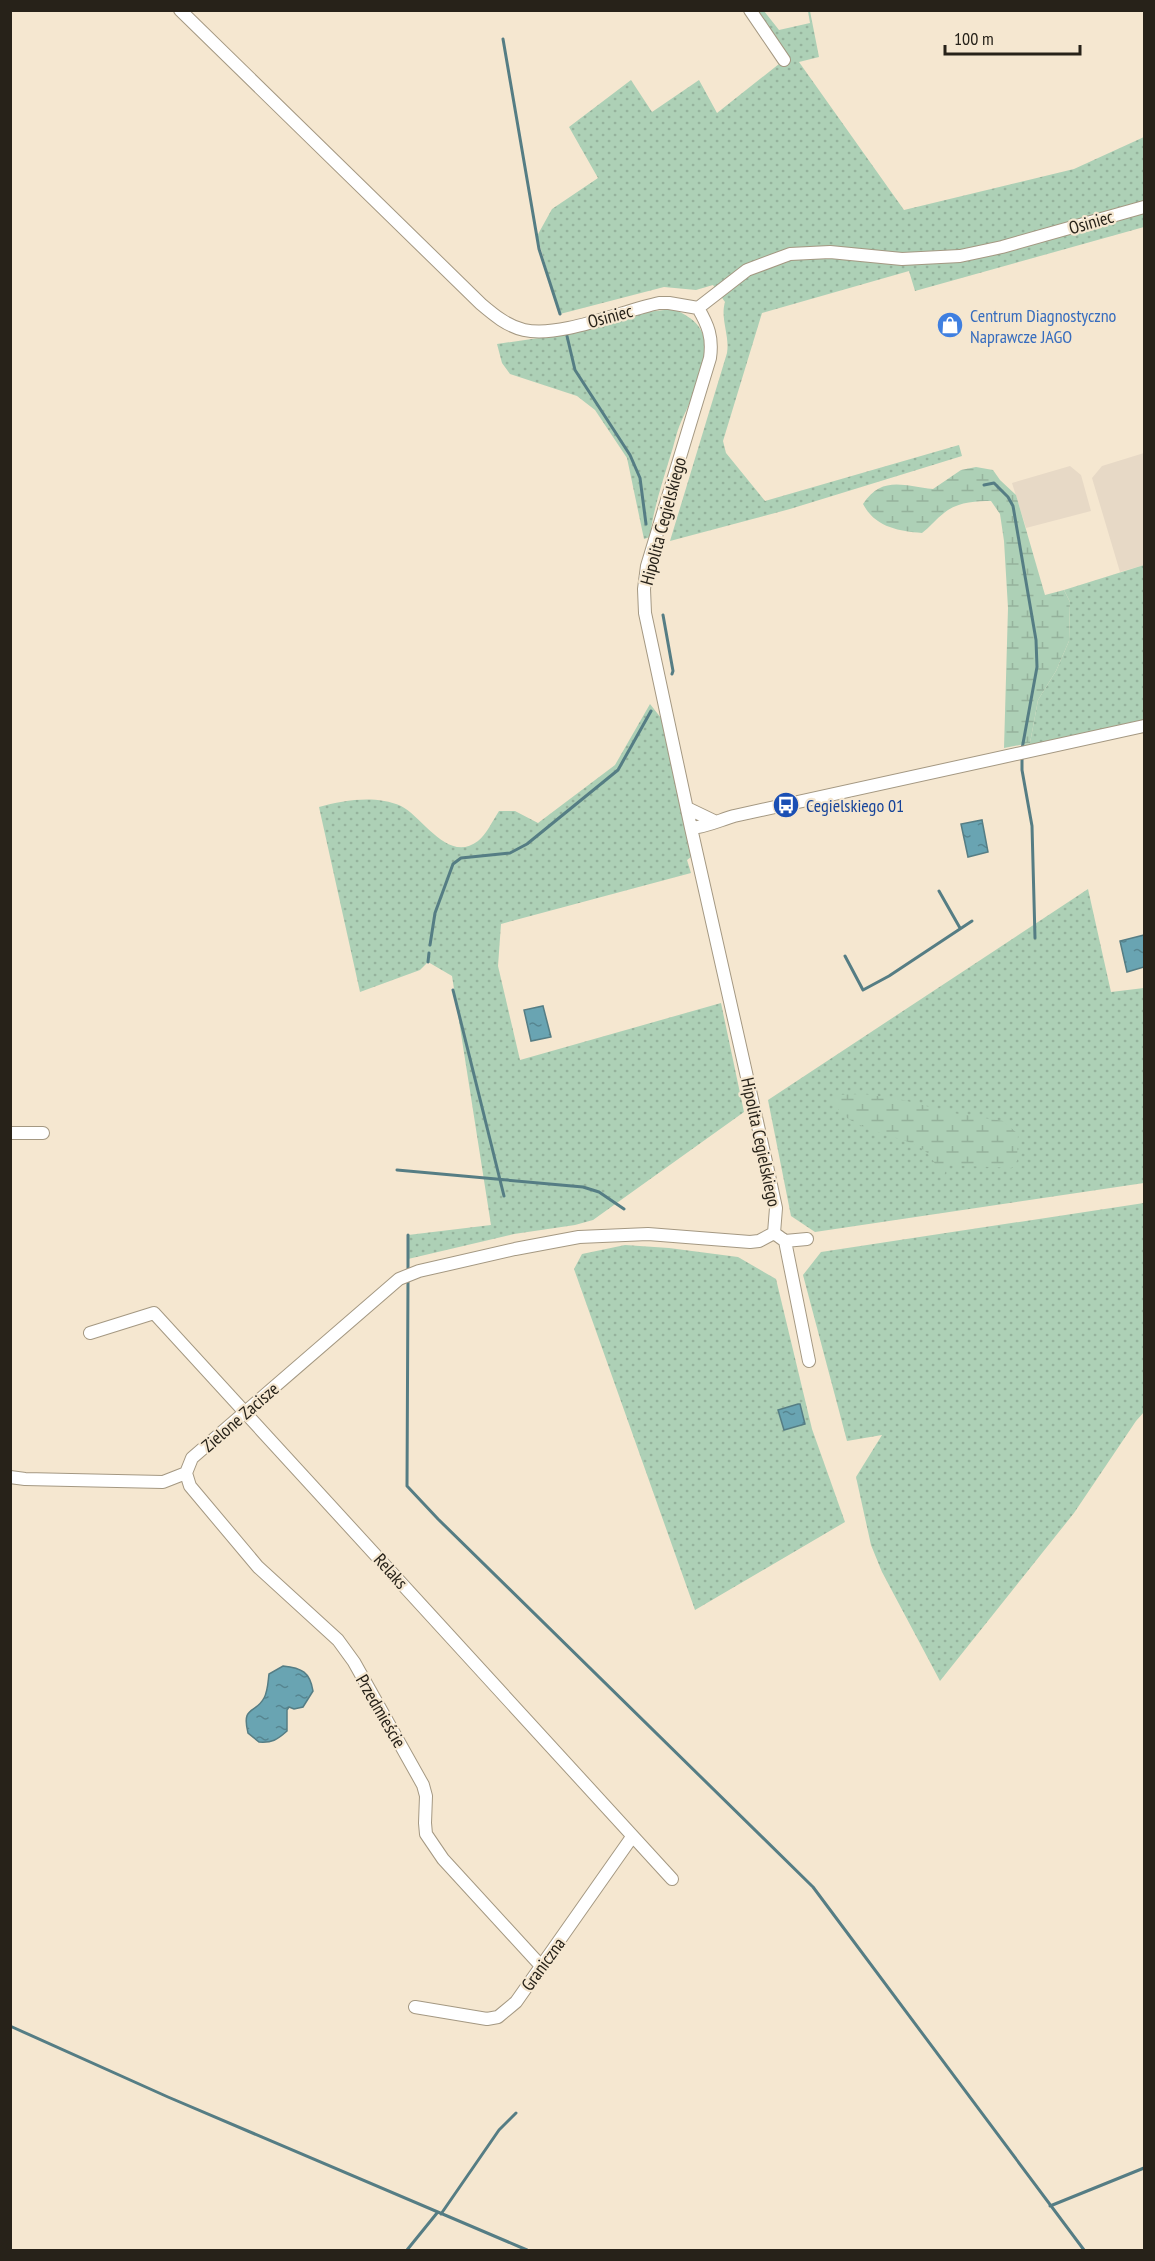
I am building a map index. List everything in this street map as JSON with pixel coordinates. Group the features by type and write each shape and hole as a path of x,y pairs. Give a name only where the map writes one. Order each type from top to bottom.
{"street":[{"name":"Osiniec","path":"180,10 496,317 524,330 541,332 569,327 659,303 698,308 747,270 790,254 830,252 907,259 960,256 1002,247 1144,207"},
{"path":"750,10 784,60"},
{"name":"Hipolita Cegielskiego","path":"408,1275 505,1251 579,1237 648,1233 750,1242 759,1241 774,1233 776,1208 649,634 644,595 647,566 710,358 710,330 698,308"},
{"path":"691,828 1144,726"},
{"path":"687,808 714,821"},
{"path":"10,1133 43,1133"},
{"path":"774,1233 785,1241 807,1239"},
{"path":"785,1241 809,1360"},
{"name":"Zielone Zacisze","path":"186,1473 192,1458 399,1279 408,1275"},
{"name":"Relaks","path":"90,1334 154,1313 672,1879"},
{"path":"10,1476 25,1479 163,1482 186,1473"},
{"name":"Przedmieście","path":"186,1473 190,1486 258,1567 339,1640 354,1662 423,1785 426,1796 426,1834 443,1859 542,1967"},
{"name":"Graniczna","path":"415,2007 487,2019 498,2017 516,2002 632,1837"}],"shaded area":[{"path":"1144,453 1144,565 1120,572 1092,478 1102,466"},
{"path":"1070,466 1081,475 1091,511 1026,528 1012,483"}],"green space":[{"path":"750,11 764,11 779,30 810,23 808,11 810,11 819,57 799,62 904,210 1074,169 1144,137 1144,227 915,291 909,271 762,313 723,441 726,453 765,501 959,445 962,456 790,509 670,541 727,353 725,302 713,285 696,290 664,287 560,314 537,236 552,209 598,178 569,127 631,80 652,112 699,80 717,113 784,60"},
{"path":"674,309 690,318 702,331 705,344 704,364 698,385 676,435 650,537 644,539 627,458 595,410 577,396 510,374 502,363 497,344 559,335 646,312"},
{"path":"976,467 993,470 1016,495 1045,595 1064,590 1070,602 1069,641 1056,671 1038,700 1030,743 1004,748 1008,608 1000,514 991,501 966,503 949,509 922,533 904,531 881,523 868,512 863,504 870,495 886,486 894,484 933,489 961,470"},
{"path":"1144,565 1144,721 1022,750 1022,745 1030,743 1038,700 1056,671 1069,641 1070,602 1064,590"},
{"path":"650,704 661,718 691,857 687,860 691,873 501,924 498,966 520,1060 721,1003 744,1112 593,1220 514,1234 408,1259 408,1235 491,1225 452,976 428,962 420,970 360,992 319,807 360,800 391,803 401,806 446,843 456,847 467,847 481,838 499,811 515,811 538,823 615,765"},
{"path":"1088,889 1111,992 1144,988 1144,1183 815,1232 791,1216 768,1100"},
{"path":"864,1094 1003,1121 1018,1134 1017,1161 1012,1168 947,1165 943,1181 933,1160 924,1150 870,1129 845,1116 837,1107 833,1095"},
{"path":"1144,1203 1144,1412 1074,1513 940,1681 882,1572 871,1545 856,1477 882,1435 847,1441 803,1275 821,1252"},
{"path":"625,1245 738,1257 776,1279 812,1429 845,1522 695,1610 574,1269 582,1254"}],"water":[{"path":"982,820 988,852 968,857 961,824"},
{"path":"1144,935 1144,967 1127,972 1120,941"},
{"path":"543,1006 551,1037 531,1041 524,1010"},
{"path":"800,1404 805,1424 784,1430 778,1410"},
{"path":"283,1666 304,1672 310,1679 313,1691 303,1707 294,1709 289,1707 287,1710 287,1731 274,1740 259,1742 248,1733 246,1718 264,1698 269,1674"}],"waterway":[{"path":"503,39 539,249 560,314"},
{"path":"567,336 575,370 630,455 640,478 646,524"},
{"path":"984,485 994,483 1008,497 1013,506 1036,640 1037,667 1022,749"},
{"path":"663,615 672,674"},
{"path":"430,945 435,913 453,864 461,858 510,853 527,844 618,770 651,711"},
{"path":"1022,755 1022,770 1032,826 1035,938"},
{"path":"939,891 960,928"},
{"path":"845,956 863,990 889,976 972,921"},
{"path":"428,962 429,953"},
{"path":"453,990 504,1196"},
{"path":"397,1170 583,1187 599,1192 624,1209"},
{"path":"408,1235 408,1272"},
{"path":"408,1279 407,1486 813,1887 1084,2250"},
{"path":"10,2026 168,2097 527,2250"},
{"path":"441,2214 499,2130 516,2113"},
{"path":"1050,2206 1144,2168"},
{"path":"407,2250 437,2213"}],"place":[{"name":"Centrum Diagnostyczno Naprawcze JAGO","path":"950,325"},
{"name":"Cegielskiego 01","path":"786,805"}]}
